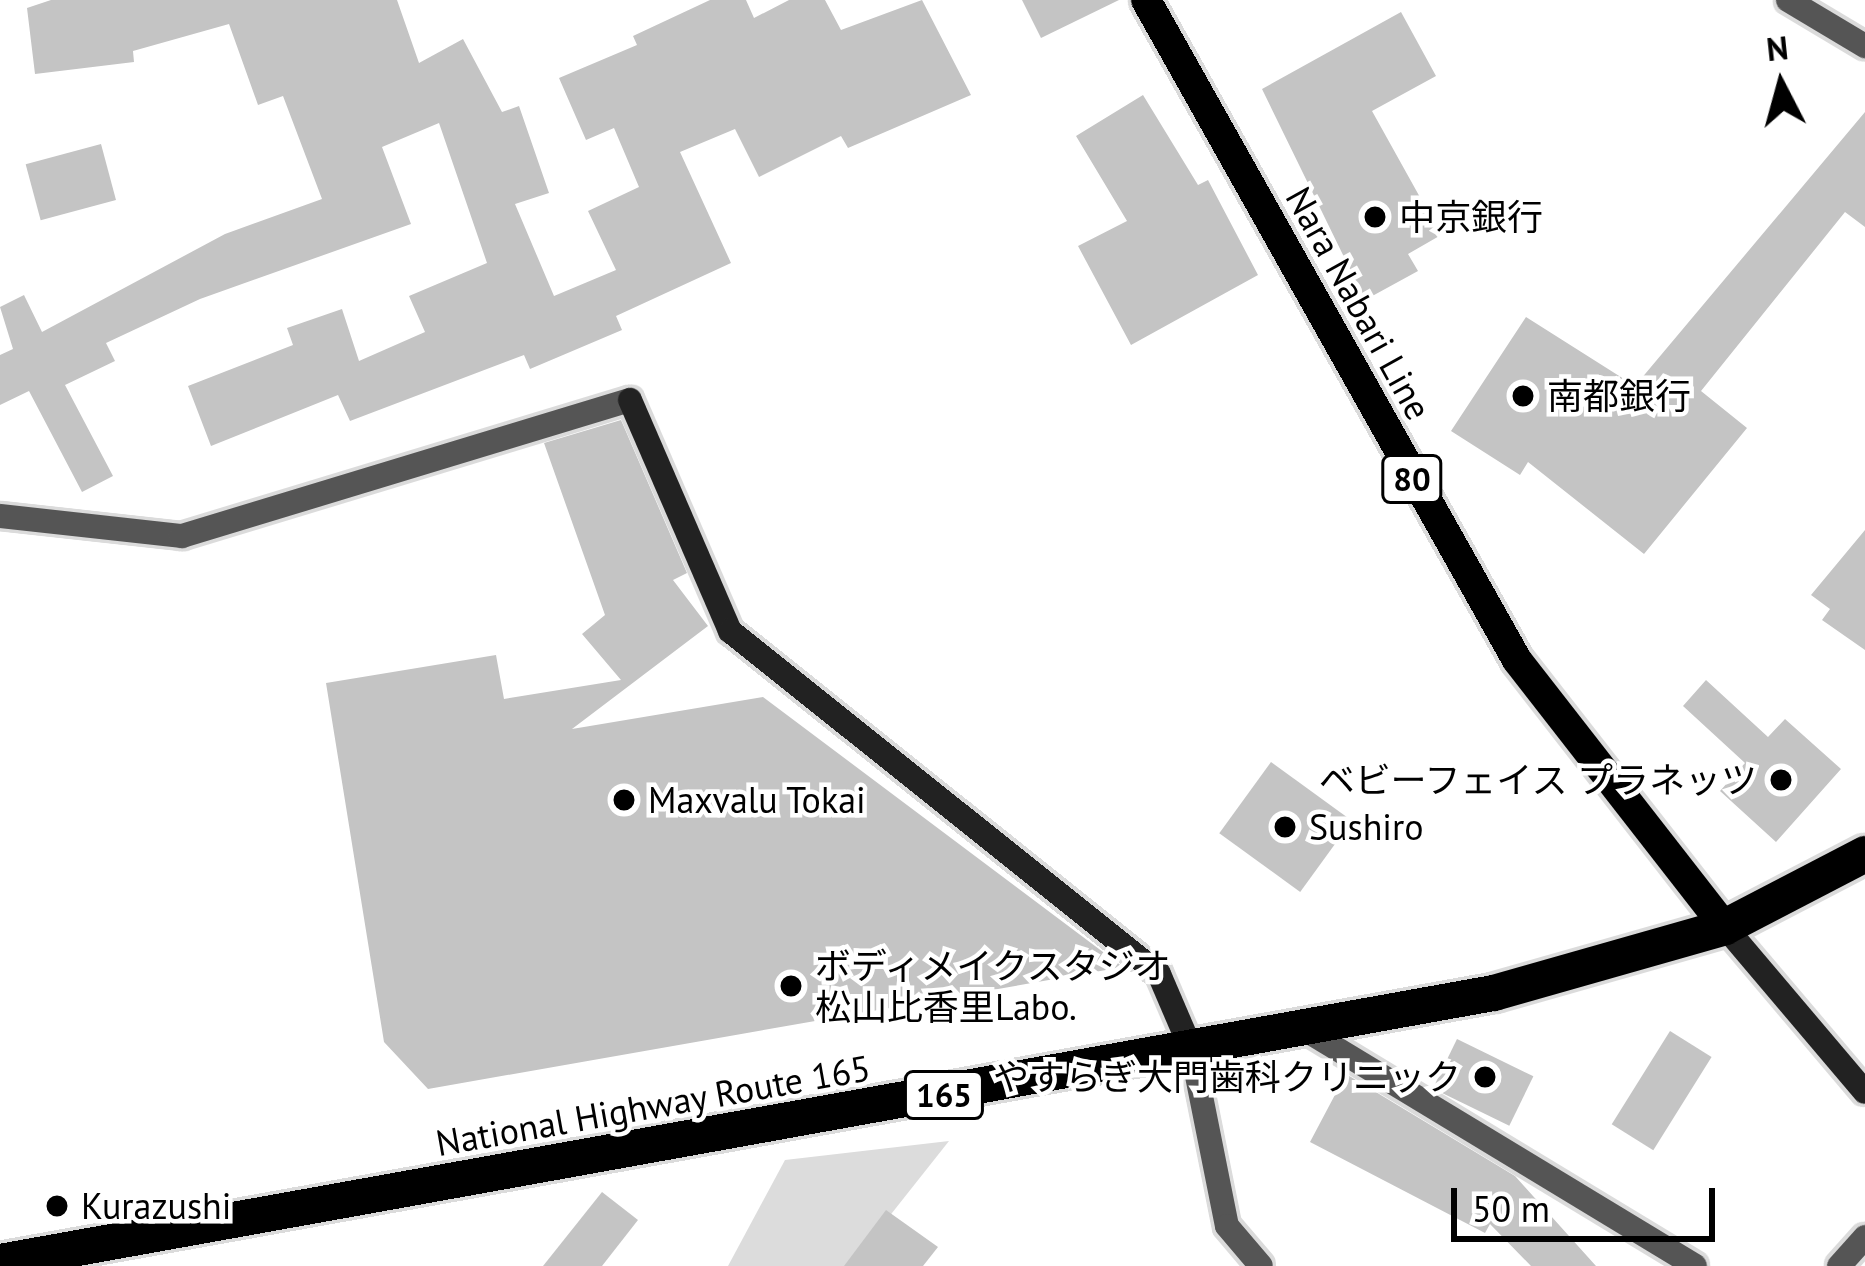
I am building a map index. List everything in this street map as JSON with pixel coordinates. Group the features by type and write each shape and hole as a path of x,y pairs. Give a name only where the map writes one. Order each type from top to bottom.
{"highway":[{"name":"National Highway Route 165","path":"0,1262 1309,1032 1725,927 1865,854"}],"main road":[{"name":"Nara Nabari Line","path":"1146,0 1517,660 1725,927"}],"street":[{"path":"1788,0 1865,46"},
{"path":"0,516 182,536 630,400 730,631 1159,974 1192,1051 1227,1226 1261,1266"},
{"path":"1725,927 1865,1091"},
{"path":"1309,1032 1695,1266"},
{"path":"1839,1266 1865,1237"}],"shaded area":[{"path":"949,1141 850,1266 728,1266 785,1160"}],"building":[{"path":"51,0 397,0 419,63 463,39 502,112 519,106 549,193 515,204 554,296 616,270 588,211 639,187 614,128 586,140 559,78 637,45 633,36 710,0 746,0 754,18 789,0 825,0 841,30 922,0 971,95 848,148 841,136 759,177 735,129 680,152 731,263 616,316 622,330 530,369 524,355 350,421 338,395 211,446 188,386 293,345 287,328 342,309 359,361 425,332 409,296 487,263 439,123 382,147 411,224 200,299 106,343 115,361 65,385 113,476 82,492 29,391 0,405 0,355 13,349 0,307 24,295 42,332 225,234 322,199 283,96 258,105 229,24 133,51 134,62 35,74 27,8"},
{"path":"1022,0 1119,0 1041,38"},
{"path":"1401,12 1436,76 1372,111 1441,235 1408,254 1418,271 1365,300 1262,89"},
{"path":"1143,95 1198,185 1208,180 1258,275 1131,345 1078,246 1127,221 1076,136"},
{"path":"1865,112 1865,227 1845,212 1701,391 1747,428 1644,554 1528,462 1520,475 1451,431 1526,317 1635,386"},
{"path":"101,144 116,200 41,220 26,164"},
{"name":"Maxvalu Tokai","path":"621,420 687,573 673,580 708,626 572,729 763,697 1123,967 428,1089 384,1042 326,683 496,655 504,699 621,680 582,634 605,615 544,443"},
{"path":"1865,530 1865,650 1822,620 1830,609 1811,595"},
{"name":"ベビーフェイス プラネッツ","path":"1706,680 1768,737 1785,719 1841,769 1776,842 1720,791 1745,763 1683,706"},
{"name":"Sushiro","path":"1271,762 1352,821 1300,892 1219,833"},
{"path":"1670,1031 1712,1057 1653,1150 1612,1124"},
{"name":"やすらぎ大門歯科クリニック","path":"1457,1039 1533,1076 1509,1126 1433,1088"},
{"path":"1346,1074 1515,1176 1596,1266 1531,1266 1490,1224 1485,1233 1310,1142"},
{"path":"602,1192 638,1220 602,1266 543,1266"},
{"path":"886,1210 938,1247 923,1266 844,1266"}],"place":[{"name":"中京銀行","path":"1375,217"},
{"name":"南都銀行","path":"1523,396"},
{"name":"ベビーフェイス プラネッツ","path":"1781,780"},
{"name":"Maxvalu Tokai","path":"624,800"},
{"name":"Sushiro","path":"1285,827"},
{"name":"ボディメイクスタジオ 松山比香里Labo.","path":"791,986"},
{"name":"やすらぎ大門歯科クリニック","path":"1485,1077"},
{"name":"Kurazushi","path":"57,1206"}]}
